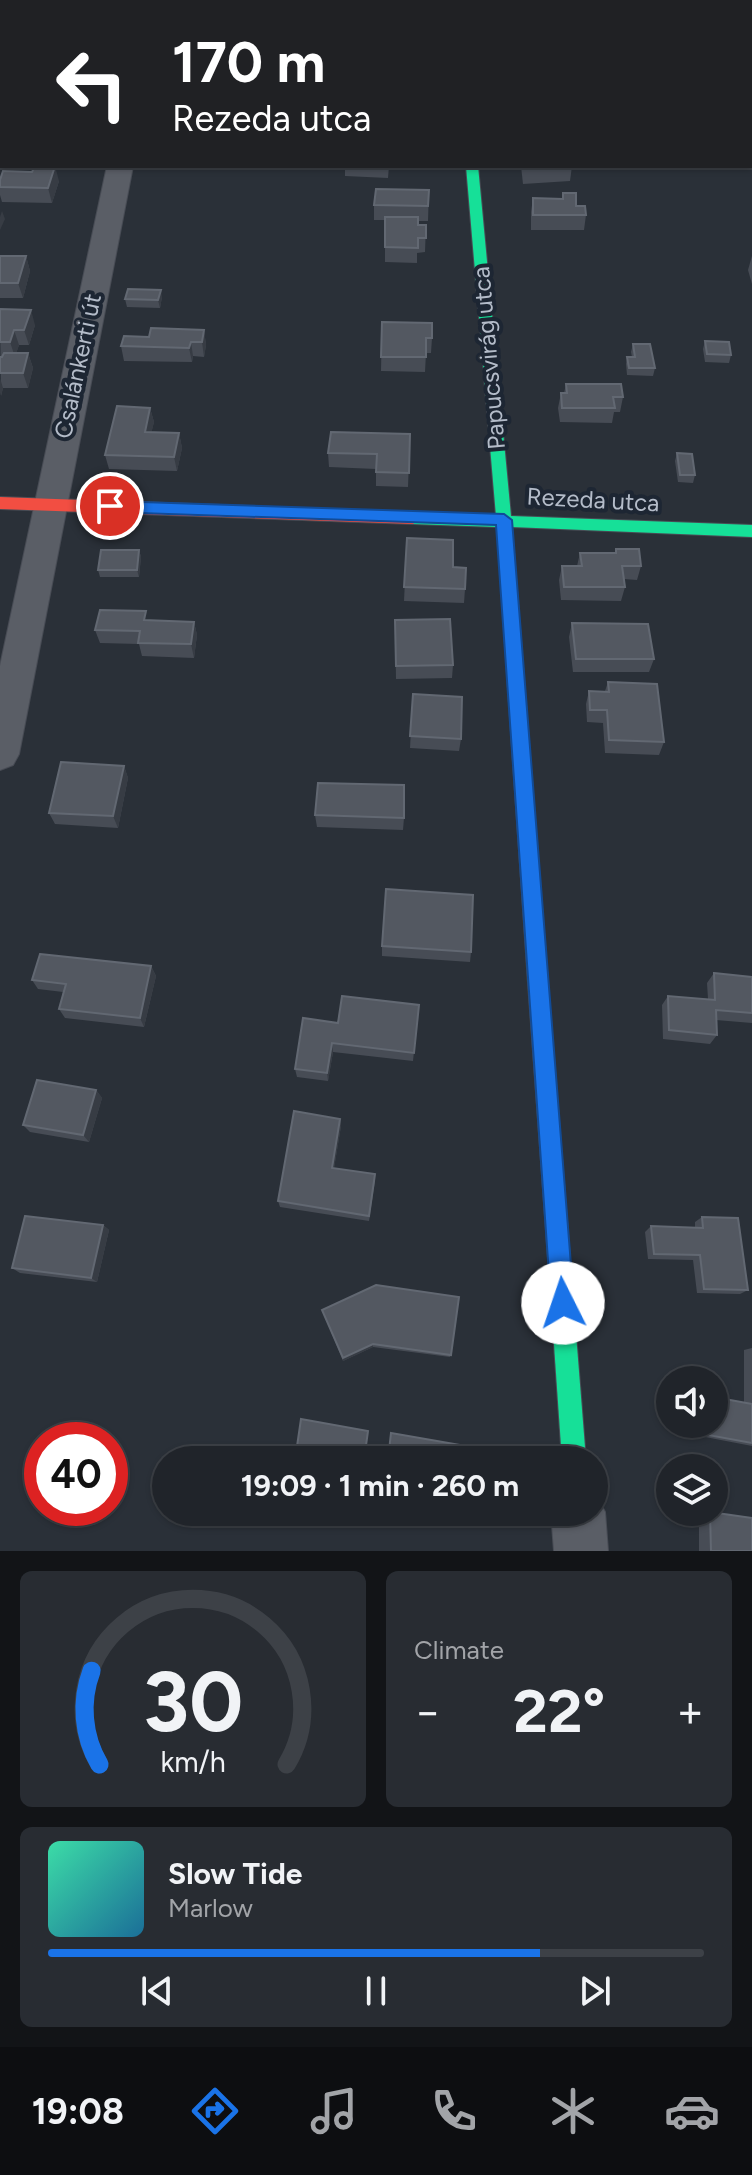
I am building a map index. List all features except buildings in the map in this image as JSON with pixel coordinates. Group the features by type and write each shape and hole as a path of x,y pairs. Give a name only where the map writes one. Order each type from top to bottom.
{"street":[{"name":"Csalánkerti út","path":"0,754 120,168"},
{"name":"Papucsvirág utca","path":"472,168 504,520 573,1446"},
{"name":"Rezeda utca","path":"0,503 752,531"},
{"path":"579,1526 581,1551"}],"traffic: fast":[{"path":"472,168 504,520 538,983"},
{"path":"413,518 752,531"},
{"path":"559,1258 573,1446"}],"traffic: jam":[{"path":"0,503 413,518"},
{"path":"538,983 559,1258"}],"route":[{"path":"110,506 504,520 563,1303"}]}
